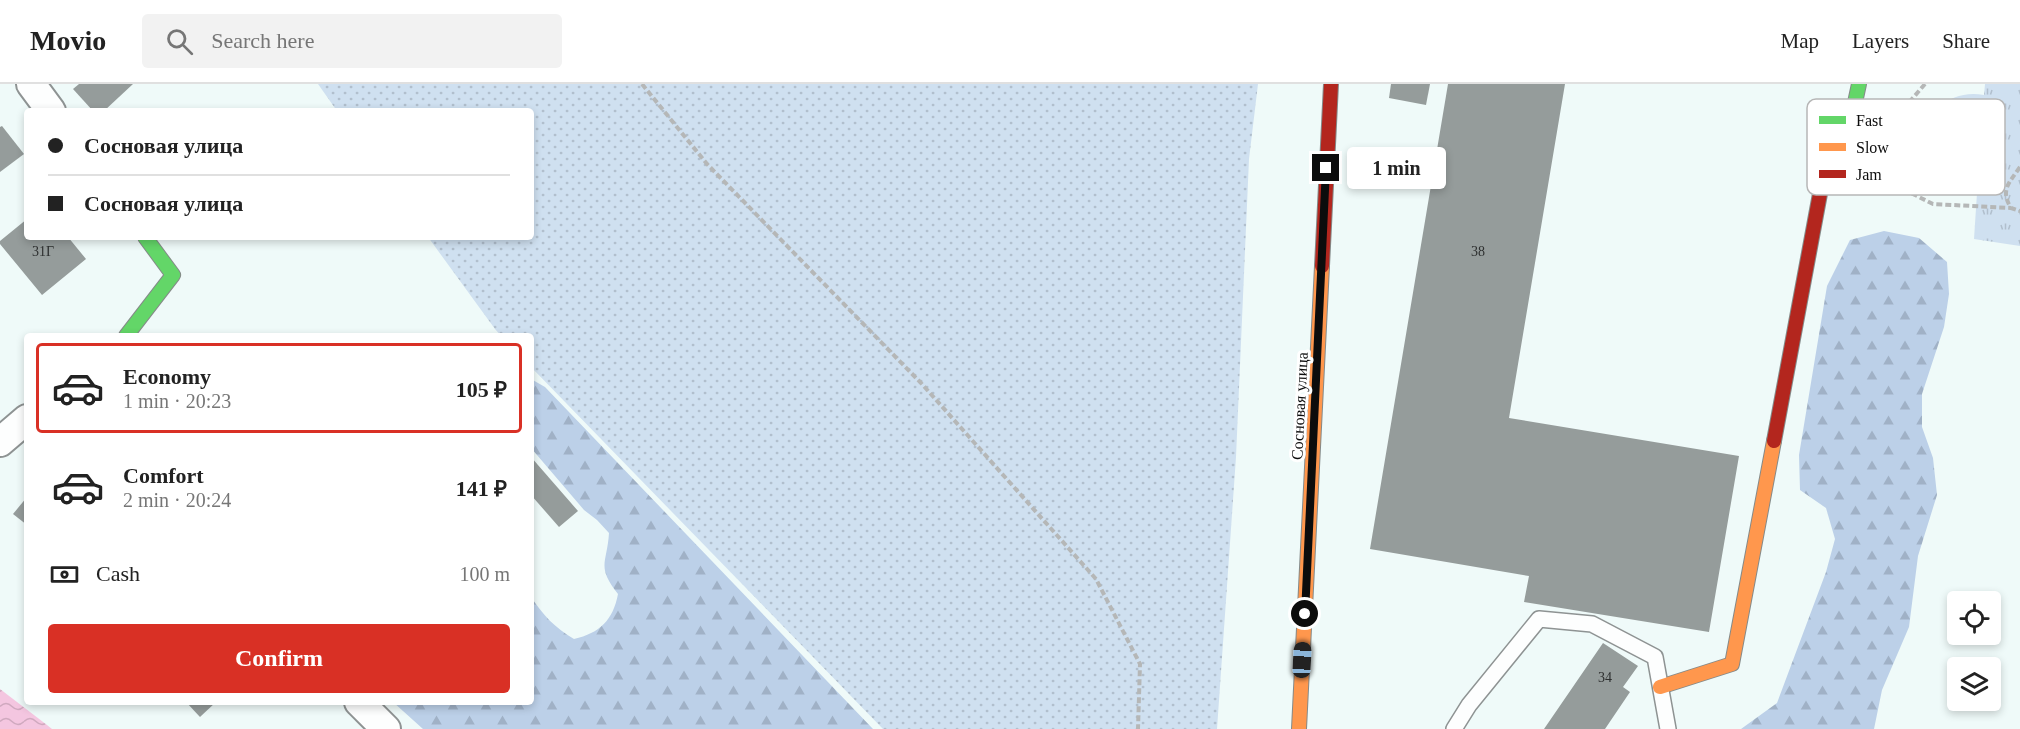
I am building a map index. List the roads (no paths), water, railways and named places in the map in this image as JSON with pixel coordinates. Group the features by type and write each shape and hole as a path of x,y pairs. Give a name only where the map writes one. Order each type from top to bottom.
{"street":[{"path":"32,84 49,108"},
{"name":"Сосновая улица","path":"1299,729 1331,84"},
{"path":"1856,99 1859,84"},
{"path":"1660,687 1732,664 1820,195"},
{"path":"128,333 173,275 147,240"},
{"path":"0,442 24,422"},
{"path":"362,705 386,729"}],"lane":[{"path":"1454,729 1469,705 1539,619 1592,624 1655,657 1668,729"}],"water":[{"path":"0,689 47,725 52,729 0,729"}]}
